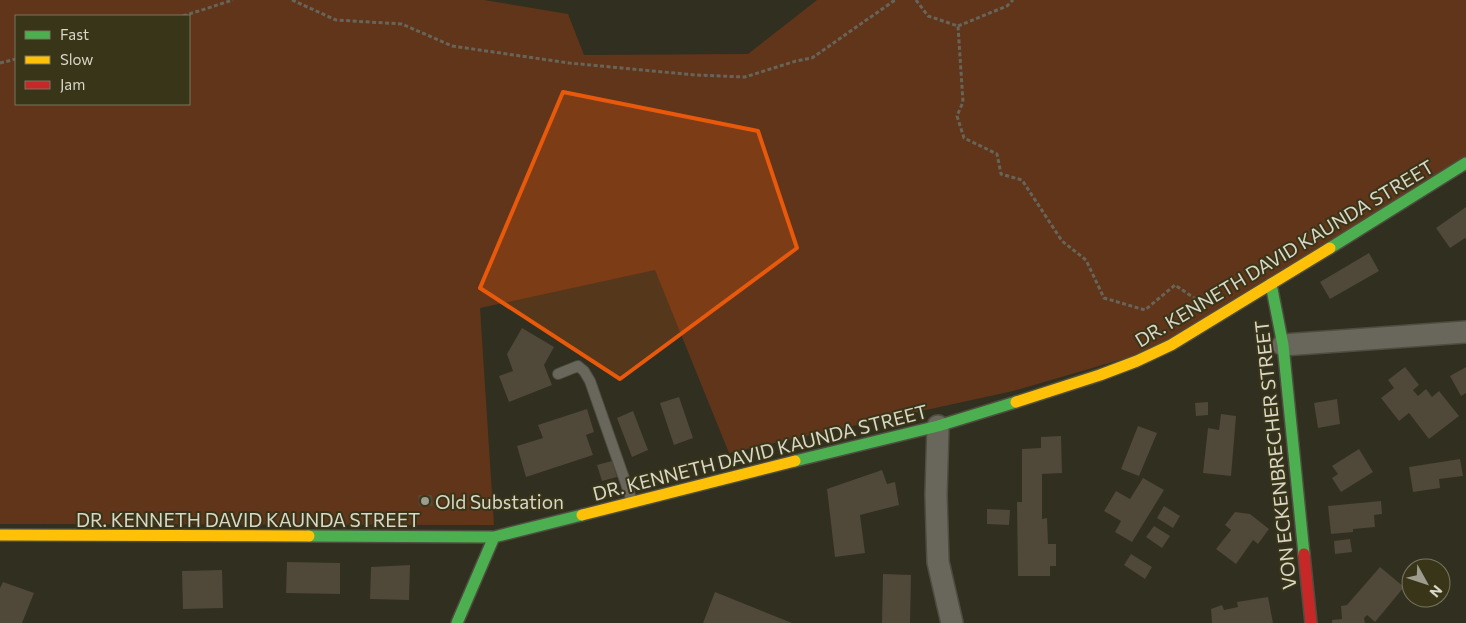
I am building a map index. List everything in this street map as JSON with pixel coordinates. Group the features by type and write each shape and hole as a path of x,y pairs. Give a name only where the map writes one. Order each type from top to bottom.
{"street":[{"name":"DR. KENNETH DAVID KAUNDA STREET","path":"0,535 494,537 938,426 1100,375 1137,361 1171,345 1437,182 1466,162"},
{"name":"VON ECKENBRECHER STREET","path":"1271,284 1283,345 1311,623"},
{"path":"1283,345 1466,332"},
{"path":"938,426 936,495 938,562 952,623"},
{"path":"456,623 494,537"}],"lane":[{"path":"558,374 578,366 584,371 590,381 633,502"}],"path":[{"path":"186,15 234,0"},
{"path":"292,0 336,20 402,24 452,46 569,63 695,75 745,77 812,58 896,0"},
{"path":"916,0 928,16 958,26 1007,6 1013,0"},
{"path":"958,26 963,102 957,116 964,138 997,154 1000,174 1022,180 1062,241 1086,260 1104,298 1145,310 1176,285 1199,301 1223,313"},
{"path":"0,63 15,59"}],"highlighted area":[{"path":"563,92 758,131 797,248 620,379 480,288"}],"shaded area":[{"path":"0,0 484,0 568,14 584,55 748,54 817,0 1466,0 1466,163 1171,345 1013,391 729,453 655,270 480,308 494,525 0,524"}],"building":[{"path":"1466,207 1466,239 1450,248 1436,228"},
{"path":"1369,253 1379,271 1330,299 1320,282"},
{"path":"522,328 554,347 544,365 552,385 509,402 499,376 513,371 507,354"},
{"path":"1405,367 1419,385 1413,390 1418,396 1426,389 1432,397 1439,391 1459,416 1429,439 1409,413 1399,421 1381,398 1394,388 1388,380"},
{"path":"1466,367 1466,393 1461,396 1450,376"},
{"path":"679,397 693,438 674,445 660,403"},
{"path":"1337,399 1340,424 1318,428 1314,403"},
{"path":"1208,402 1208,415 1196,416 1195,403"},
{"path":"587,409 594,432 586,435 593,455 526,477 517,446 543,438 538,425"},
{"path":"633,411 648,450 632,457 617,418"},
{"path":"1221,414 1236,416 1231,476 1203,473 1208,428 1219,430"},
{"path":"1138,426 1157,433 1139,476 1121,469"},
{"path":"1061,436 1062,473 1042,474 1042,519 1047,518 1048,544 1056,544 1056,566 1050,566 1050,576 1018,576 1017,502 1022,502 1022,449 1041,448 1041,437"},
{"path":"1359,449 1373,472 1341,492 1332,478 1338,474 1332,466"},
{"path":"1460,459 1463,476 1439,479 1440,488 1413,492 1409,467"},
{"path":"612,461 617,477 602,481 597,465"},
{"path":"882,470 887,484 895,482 899,505 860,515 865,553 835,557 827,489"},
{"path":"1143,478 1164,490 1132,542 1115,532 1121,521 1104,511 1116,491 1130,499"},
{"name":"Old Substation","path":"418,495 432,495 433,506 419,506"},
{"path":"1381,501 1382,514 1374,515 1375,527 1331,534 1328,506"},
{"path":"1164,506 1180,516 1173,528 1157,518"},
{"path":"987,509 1010,510 1009,525 987,524"},
{"path":"1235,512 1250,514 1269,529 1258,544 1253,540 1236,564 1216,549 1231,530 1225,525"},
{"path":"1154,526 1170,536 1162,548 1146,537"},
{"path":"1350,539 1352,552 1335,554 1334,541"},
{"path":"1131,554 1152,567 1145,579 1124,565"},
{"path":"287,562 340,563 340,594 286,593"},
{"path":"410,565 409,600 370,599 371,567"},
{"path":"1380,567 1401,584 1401,591 1375,622 1367,615 1364,618 1365,623 1332,623 1332,620 1342,619 1341,606 1347,605"},
{"path":"222,570 223,608 183,609 182,571"},
{"path":"883,574 911,575 910,623 882,623"},
{"path":"3,582 34,593 22,623 0,623 0,588"},
{"path":"715,592 792,623 703,623"},
{"path":"1268,597 1273,623 1212,623 1211,609 1222,605 1224,610 1238,607 1237,602"}],"traffic: fast":[{"path":"1330,248 1466,163"},
{"path":"1271,284 1283,345 1304,554"},
{"path":"795,461 938,426 1016,402"},
{"path":"309,536 494,537 582,515"},
{"path":"457,623 494,537"}],"traffic: slow":[{"path":"1016,402 1100,375 1137,361 1171,345 1330,248"},
{"path":"582,515 795,461"},
{"path":"0,535 309,536"}],"traffic: jam":[{"path":"1304,554 1311,623"}],"place":[{"name":"Old Substation","path":"425,501"}]}
